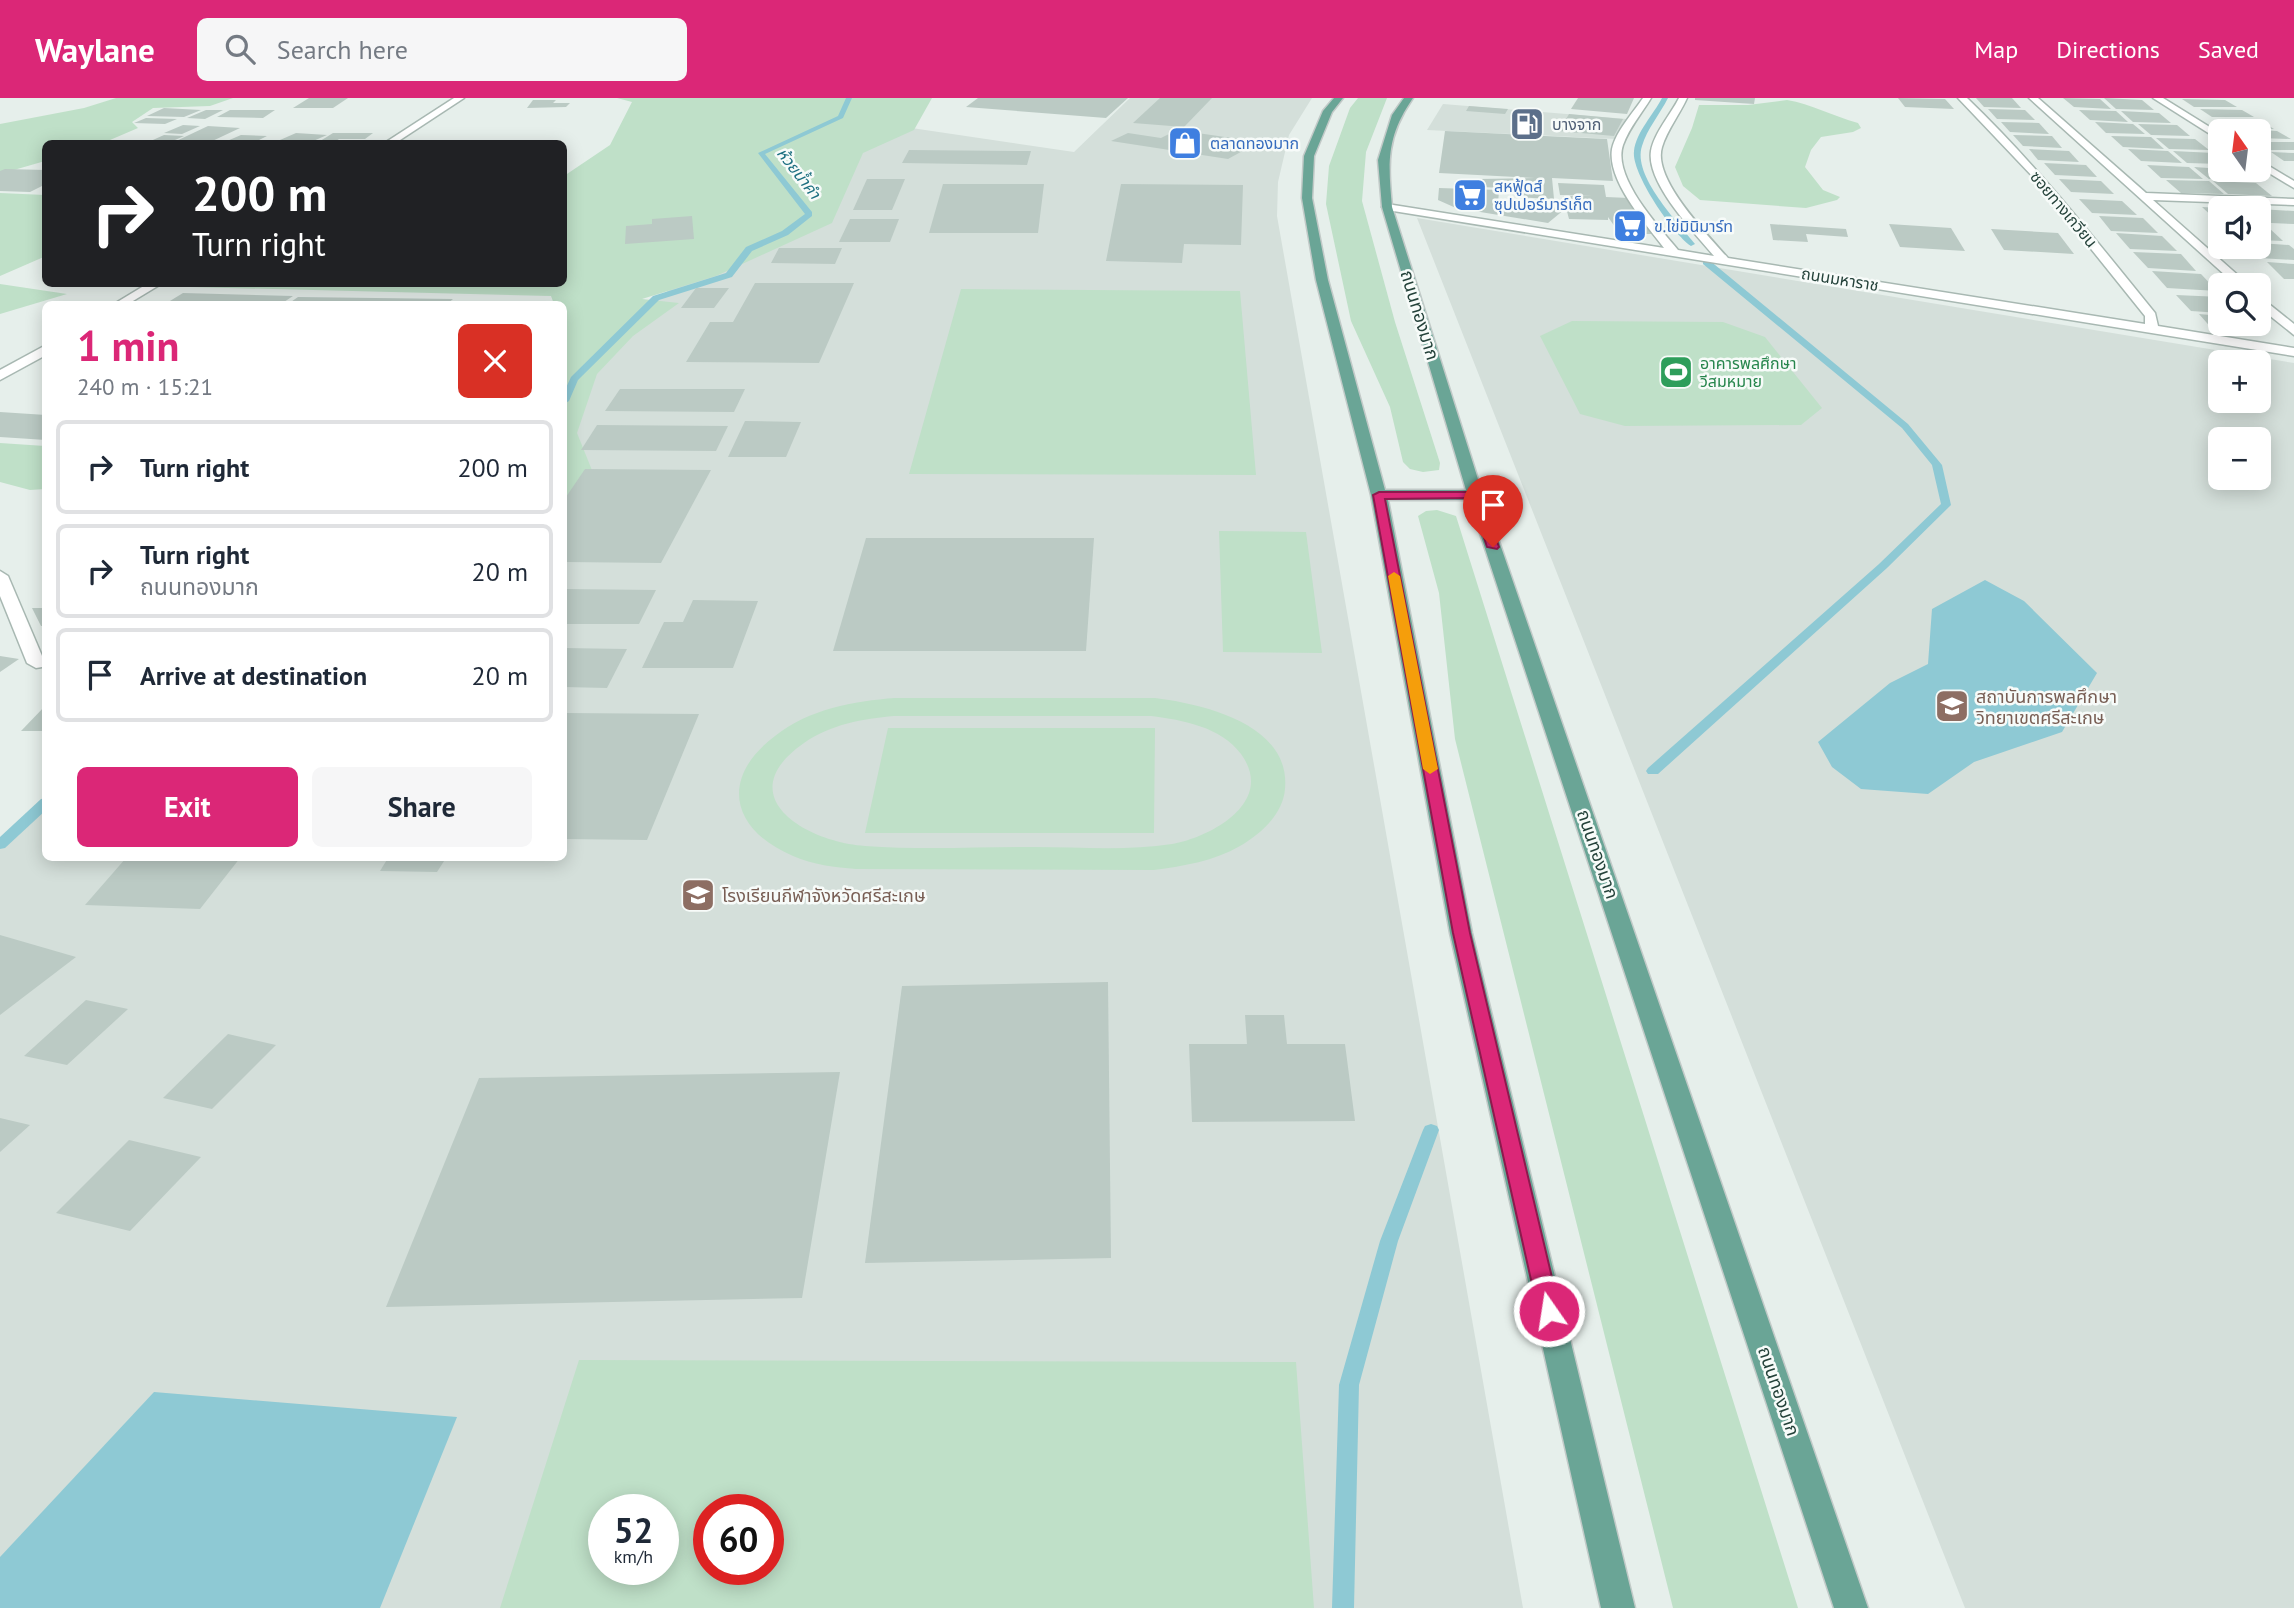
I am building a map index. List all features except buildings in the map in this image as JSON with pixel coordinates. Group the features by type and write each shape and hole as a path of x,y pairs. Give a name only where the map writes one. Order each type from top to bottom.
{"main road":[{"path":"1339,98 1328,111 1309,156 1307,198 1322,279 1379,495 1461,933 1618,1608"},
{"name":"ถนนทองมาก","path":"1409,98 1397,115 1383,160 1387,207 1475,495 1851,1608"},
{"path":"1379,495 1475,495"}],"street":[{"path":"393,140 460,98"},
{"path":"1647,98 1617,148 1617,165 1636,201 1674,253"},
{"path":"1683,98 1656,151 1657,167 1677,202 1724,261"},
{"name":"ซอยทางเกวียน","path":"1962,98 1993,127 2053,194 2151,316 2152,329"},
{"path":"2033,98 2230,273"},
{"path":"2157,98 2208,130"},
{"path":"2272,171 2294,185"},
{"path":"2143,196 2294,202"},
{"name":"ถนนมหาราช","path":"1387,207 2294,352"},
{"path":"125,301 150,287"},
{"path":"2271,311 2294,331"},
{"path":"0,376 42,351"},
{"path":"0,576 36,663"}],"shaded area":[{"name":"โรงเรียนกีฬาจังหวัดศรีสะเกษ","path":"1130,98 1312,98 1289,135 1278,182 1277,216 1523,1608 0,1608 0,839 42,800 42,861 567,861 567,394 575,377 656,300 682,280 844,118 1074,152"},
{"name":"บางจาก","path":"1443,104 1627,119 1616,139 1427,130"},
{"name":"สถาบันการพลศึกษา วิทยาเขตศรีสะเกษ","path":"1417,218 2215,350 2208,350 2208,413 2271,413 2271,359 2294,363 2294,1608 1965,1608"}],"green space":[{"path":"116,98 233,98 210,106 153,108 132,122 138,128 110,140 42,140 42,162 0,174 0,124 84,108"},
{"path":"617,98 932,98 914,130 863,153 832,223 716,276 642,299 679,303 633,336 597,374 577,433 606,505 567,544 567,301 553,301 551,296 190,287 567,287 567,174 610,145 632,102"},
{"path":"1358,98 1387,98 1366,152 1362,201 1395,322 1440,463 1439,470 1423,472 1410,469 1403,462 1390,407 1351,321 1326,204 1329,166 1350,108"},
{"path":"1787,100 1858,123 1861,128 1853,132 1821,137 1811,150 1805,167 1823,190 1840,197 1837,200 1806,208 1700,200 1683,186 1675,167 1699,105 1748,105"},
{"path":"0,193 42,195 42,258 0,276"},
{"path":"0,284 67,294 42,301 0,314"},
{"path":"961,289 1240,291 1256,475 909,474"},
{"name":"อาคารพลศึกษา วีสมหมาย","path":"1572,321 1723,322 1765,337 1822,408 1801,425 1625,426 1580,414 1540,336"},
{"path":"0,443 42,446 42,489 30,490 0,482"},
{"path":"1437,510 1456,516 1798,1608 1673,1608 1455,739 1439,593 1418,516 1426,511"},
{"path":"1219,531 1306,532 1322,653 1223,652"},
{"path":"1155,698 1196,706 1240,721 1259,733 1274,748 1283,767 1283,798 1270,822 1256,836 1240,846 1188,865 1154,870 856,869 801,859 772,845 756,832 745,818 740,802 740,786 745,769 757,752 775,736 802,719 832,708 879,699","holes":["894,716 1151,716 1200,726 1223,737 1241,754 1250,771 1250,787 1245,802 1234,814 1204,834 1172,844 1120,848 865,846 842,843 800,826 784,813 774,798 773,781 782,762 804,743 825,731 859,721"]},
{"path":"888,728 1155,728 1154,833 865,833"},
{"path":"579,1360 1296,1362 1314,1608 500,1608"}],"water":[{"path":"1985,580 2024,601 2097,673 2062,732 1974,762 1928,794 1861,789 1832,767 1818,742 1890,683 1928,664 1932,609"},
{"path":"154,1392 457,1417 380,1608 0,1608 0,1557"}],"waterway":[{"name":"ห้วยน้ำคำ","path":"567,394 574,379 656,298 729,275 749,249 785,233 809,214 761,153 841,117 849,98"},
{"path":"1665,98 1639,145 1637,162 1656,199 1691,244"},
{"path":"1653,771 1883,566 1946,505 1937,465 1905,426 1706,262"},
{"name":"ห้วยน้ำคำ","path":"0,845 42,806"},
{"path":"1343,1608 1349,1385 1389,1241 1431,1130"}],"slow traffic":[{"path":"1394,576 1430,769"}],"place":[{"name":"บางจาก","path":"1527,124"},
{"name":"ตลาดทองมาก","path":"1185,143"},
{"name":"สหฟู้ดส์ ซุปเปอร์มาร์เก็ต","path":"1470,195"},
{"name":"ข.ไข่มินิมาร์ท","path":"1630,226"},
{"name":"อาคารพลศึกษา วีสมหมาย","path":"1676,372"},
{"name":"สถาบันการพลศึกษา วิทยาเขตศรีสะเกษ","path":"1952,706"},
{"name":"โรงเรียนกีฬาจังหวัดศรีสะเกษ","path":"698,895"}],"route":[{"path":"1493,547 1475,495 1379,495 1461,933 1549,1311"}]}
